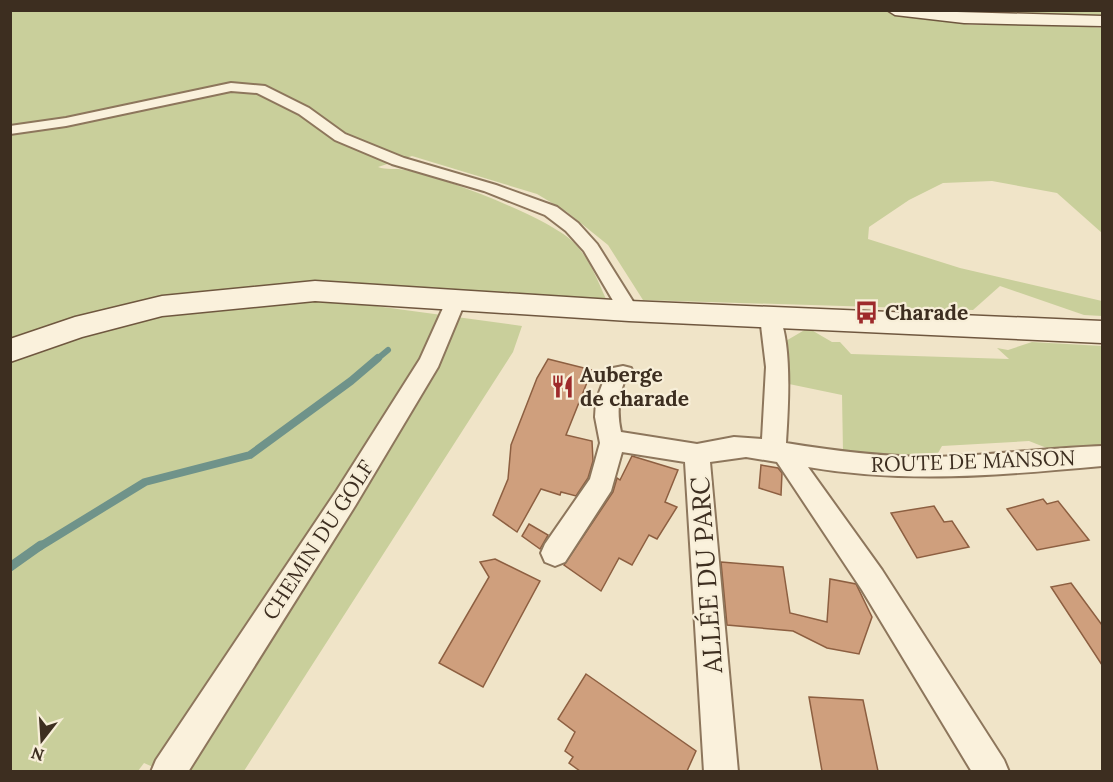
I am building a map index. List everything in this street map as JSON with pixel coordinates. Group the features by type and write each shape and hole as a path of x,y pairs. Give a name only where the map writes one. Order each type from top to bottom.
{"street":[{"path":"895,10 964,18 1102,21"},
{"path":"10,130 66,122 231,87 260,89 304,111 349,141 398,161 490,188 551,211 572,227 591,248 629,311"},
{"path":"10,351 75,328 162,306 241,296 315,291 455,302 1102,332"},
{"name":"CHEMIN DU GOLF","path":"168,771 346,498 430,361 455,302"},
{"path":"770,317 777,350 779,452 872,580 992,771"},
{"path":"555,553 602,483 612,443 605,421 609,389 616,375 623,374"},
{"path":"612,443 627,441 698,454"},
{"name":"ALLÉE DU PARC","path":"721,771 698,454 734,447 779,452"},
{"name":"ROUTE DE MANSON","path":"779,452 869,465 913,467 1005,464 1102,456"}],"green space":[{"path":"876,10 971,25 1069,25 1102,28 1102,233 1057,193 992,181 943,183 909,200 869,227 868,239 960,268 1102,301 1102,316 1084,315 1000,286 973,310 643,300 608,245 567,212 537,194 412,156 378,167 402,169 466,188 558,230 582,253 592,268 606,299 373,287 368,305 522,326 513,352 244,771 162,771 144,763 138,771 11,771 10,11"},
{"path":"1102,10 1102,18 1036,14 947,14 916,11"},
{"path":"808,328 832,342 840,342 851,354 1009,359 997,348 1008,350 1032,342 1102,346 1102,448 1057,452 1029,441 942,446 938,453 905,460 843,452 842,395 789,384 784,342"}],"building":[{"path":"548,359 592,370 566,435 592,441 593,461 588,478 576,496 561,492 560,495 541,489 517,532 493,515 508,479 511,445 537,378"},
{"path":"632,456 678,470 665,502 677,507 657,539 649,535 632,565 619,558 601,591 564,565 613,492 617,478 620,480"},
{"path":"761,465 778,468 782,473 781,495 759,488"},
{"path":"1043,499 1047,504 1058,501 1089,540 1037,550 1007,509"},
{"path":"934,506 944,522 952,521 969,547 917,558 891,513"},
{"path":"529,524 548,535 540,549 522,536"},
{"path":"495,559 540,581 483,687 439,663 489,577 480,562"},
{"path":"721,562 783,567 790,613 827,622 830,579 856,584 872,617 859,654 827,648 793,631 727,625"},
{"path":"1071,583 1102,625 1102,665 1051,587"},
{"path":"586,674 696,751 687,771 580,771 569,763 573,757 565,751 575,732 558,719"},
{"path":"809,697 863,700 878,771 822,771"}],"waterway":[{"path":"376,360 388,350"},
{"path":"39,547 145,482 250,455 351,381 378,358"},
{"path":"10,567 41,545"}],"place":[{"name":"Charade","path":"867,312"},
{"name":"Auberge de charade","path":"562,386"}]}
